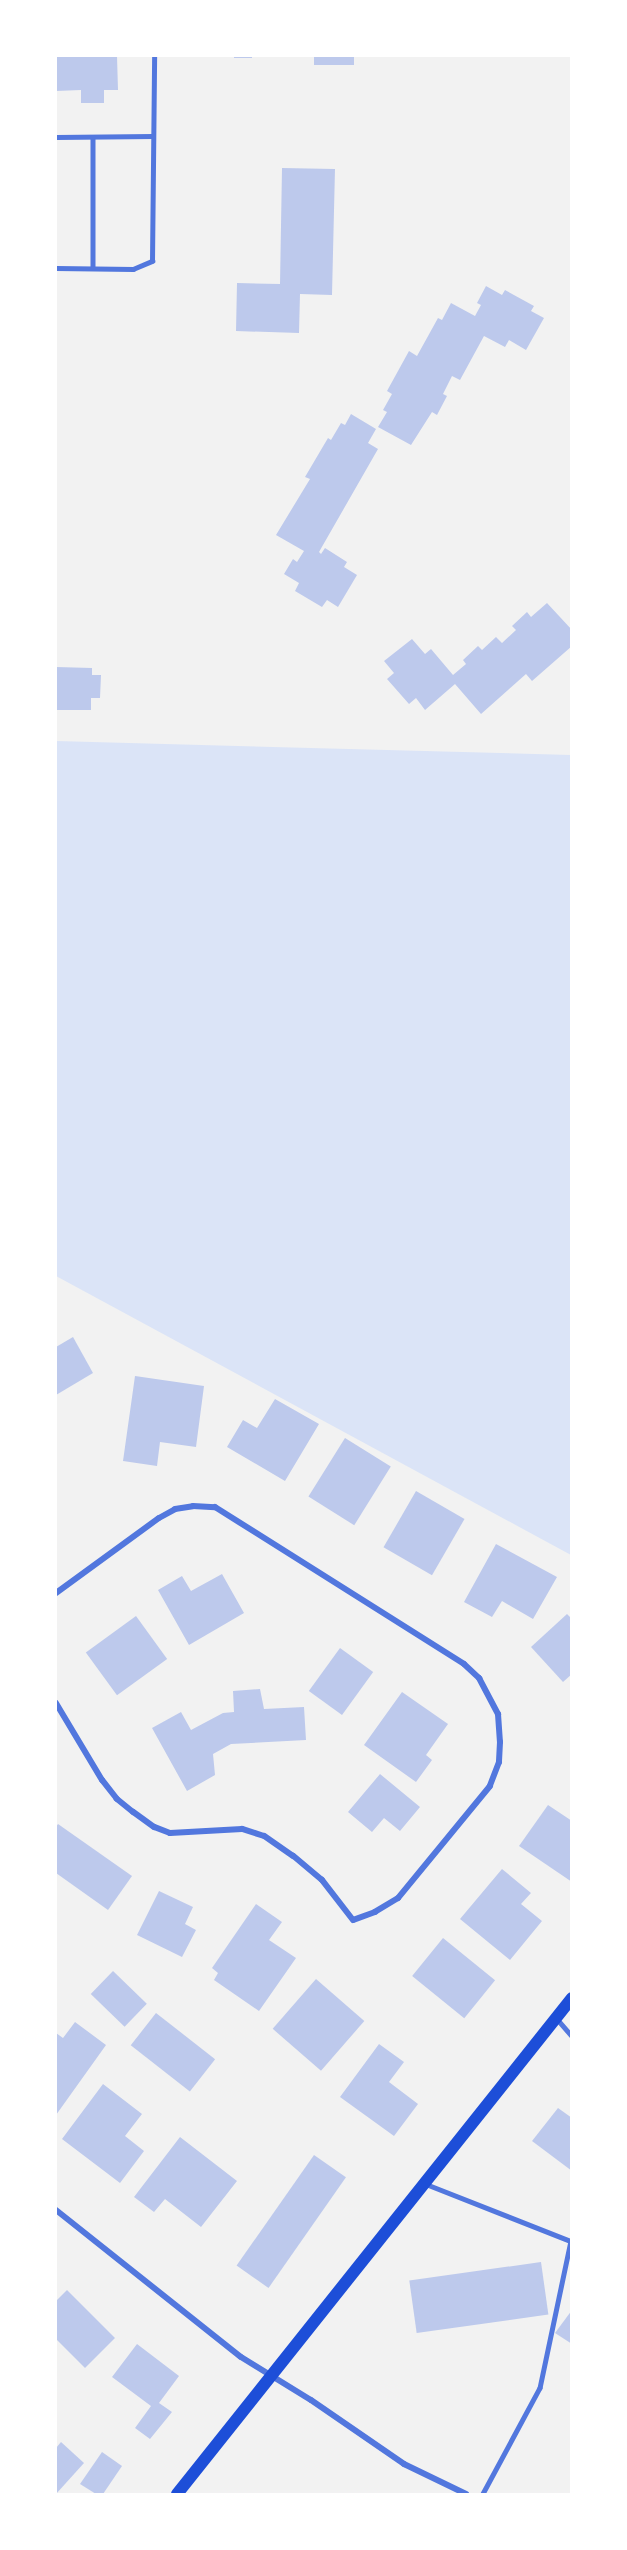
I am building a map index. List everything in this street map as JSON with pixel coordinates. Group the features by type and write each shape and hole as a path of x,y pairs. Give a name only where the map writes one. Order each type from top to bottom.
{"main road":[{"path":"177,2494 572,1998"}],"street":[{"path":"56,1593 159,1518 175,1509 193,1506 215,1507 464,1664 479,1678 498,1713 501,1742 499,1762 490,1786 398,1898 375,1912 352,1920 322,1880 264,1836 242,1829 170,1833 154,1827 133,1812 102,1780 56,1703"},
{"path":"56,2210 241,2357 404,2464 466,2494"}],"lane":[{"path":"56,268 133,269 152,261 154,56"},
{"path":"56,137 153,136"},
{"path":"93,137 93,268"},
{"path":"556,2018 572,2036"},
{"path":"424,2183 571,2242 540,2388 483,2494"}],"shaded area":[{"path":"56,741 571,755 571,1555 56,1276"}],"building":[{"path":"56,56 117,56 118,90 104,90 104,103 81,103 81,90 56,91"},
{"path":"234,56 252,56 252,58 234,58"},
{"path":"314,56 354,56 354,65 314,65"},
{"path":"282,168 335,169 332,295 300,294 299,333 236,331 237,283 280,284"},
{"path":"486,286 502,295 505,290 534,306 531,311 544,318 526,350 509,340 505,347 484,336 460,380 452,376 443,394 447,396 437,415 432,412 411,445 378,427 387,412 383,410 392,394 387,391 409,351 417,356 438,318 442,320 451,303 475,316 481,305 477,303"},
{"path":"351,414 376,429 368,443 378,449 319,552 321,554 325,548 347,562 344,567 357,575 338,607 327,600 322,607 295,591 299,583 284,574 293,559 297,562 304,551 276,535 310,479 305,477 328,438 331,440 341,423 345,425"},
{"path":"547,603 572,630 572,646 532,681 526,674 481,714 455,684 425,710 416,698 409,704 387,679 394,673 384,661 412,639 425,654 431,649 453,675 466,664 463,660 478,646 482,650 496,637 502,643 516,630 512,626 527,612 531,617"},
{"path":"56,667 92,668 92,675 101,675 100,698 91,698 91,710 56,710"},
{"path":"73,1337 93,1373 56,1395 56,1347"},
{"path":"135,1376 204,1386 196,1447 160,1442 157,1466 123,1461"},
{"path":"275,1399 319,1424 285,1481 227,1447 243,1420 257,1428"},
{"path":"345,1438 391,1467 354,1525 308,1497"},
{"path":"416,1491 464,1519 432,1575 384,1547"},
{"path":"496,1544 557,1577 533,1619 502,1601 492,1617 464,1602"},
{"path":"222,1574 244,1613 189,1645 158,1590 182,1576 191,1591"},
{"path":"567,1614 572,1619 572,1674 563,1682 531,1647"},
{"path":"136,1616 167,1659 117,1695 86,1652"},
{"path":"340,1648 373,1672 342,1715 309,1691"},
{"path":"260,1689 264,1709 304,1707 306,1740 231,1744 213,1754 215,1775 187,1791 152,1728 181,1712 191,1730 223,1713 234,1712 233,1691"},
{"path":"402,1692 448,1724 426,1755 432,1760 416,1782 364,1745"},
{"path":"380,1774 420,1807 400,1831 384,1818 372,1832 348,1812"},
{"path":"548,1805 572,1821 572,1882 519,1846"},
{"path":"58,1824 132,1876 108,1910 56,1873 56,1827"},
{"path":"502,1869 531,1893 521,1904 542,1921 510,1960 460,1919"},
{"path":"159,1891 193,1907 185,1924 196,1930 182,1957 137,1935"},
{"path":"256,1904 282,1922 269,1940 296,1958 259,2011 214,1980 218,1973 212,1968"},
{"path":"443,1938 495,1980 464,2018 412,1976"},
{"path":"113,1971 147,2004 125,2027 91,1994"},
{"path":"316,1979 364,2021 321,2071 273,2029"},
{"path":"156,2013 215,2059 190,2091 131,2045"},
{"path":"75,2022 106,2045 56,2115 56,2033 63,2038"},
{"path":"379,2044 404,2062 389,2082 418,2104 394,2136 340,2097"},
{"path":"103,2084 142,2114 125,2136 144,2151 120,2183 62,2139"},
{"path":"558,2108 572,2118 572,2171 532,2141"},
{"path":"180,2137 237,2181 201,2227 165,2199 154,2212 134,2197"},
{"path":"314,2155 346,2177 269,2288 237,2266"},
{"path":"541,2262 548,2314 417,2333 409,2281"},
{"path":"67,2290 115,2338 85,2368 56,2339 56,2301"},
{"path":"572,2310 572,2344 555,2333"},
{"path":"137,2344 179,2376 159,2403 172,2412 150,2439 135,2428 151,2406 112,2377"},
{"path":"61,2442 84,2463 56,2494 56,2448"},
{"path":"102,2452 122,2466 103,2494 96,2494 80,2484"}]}
